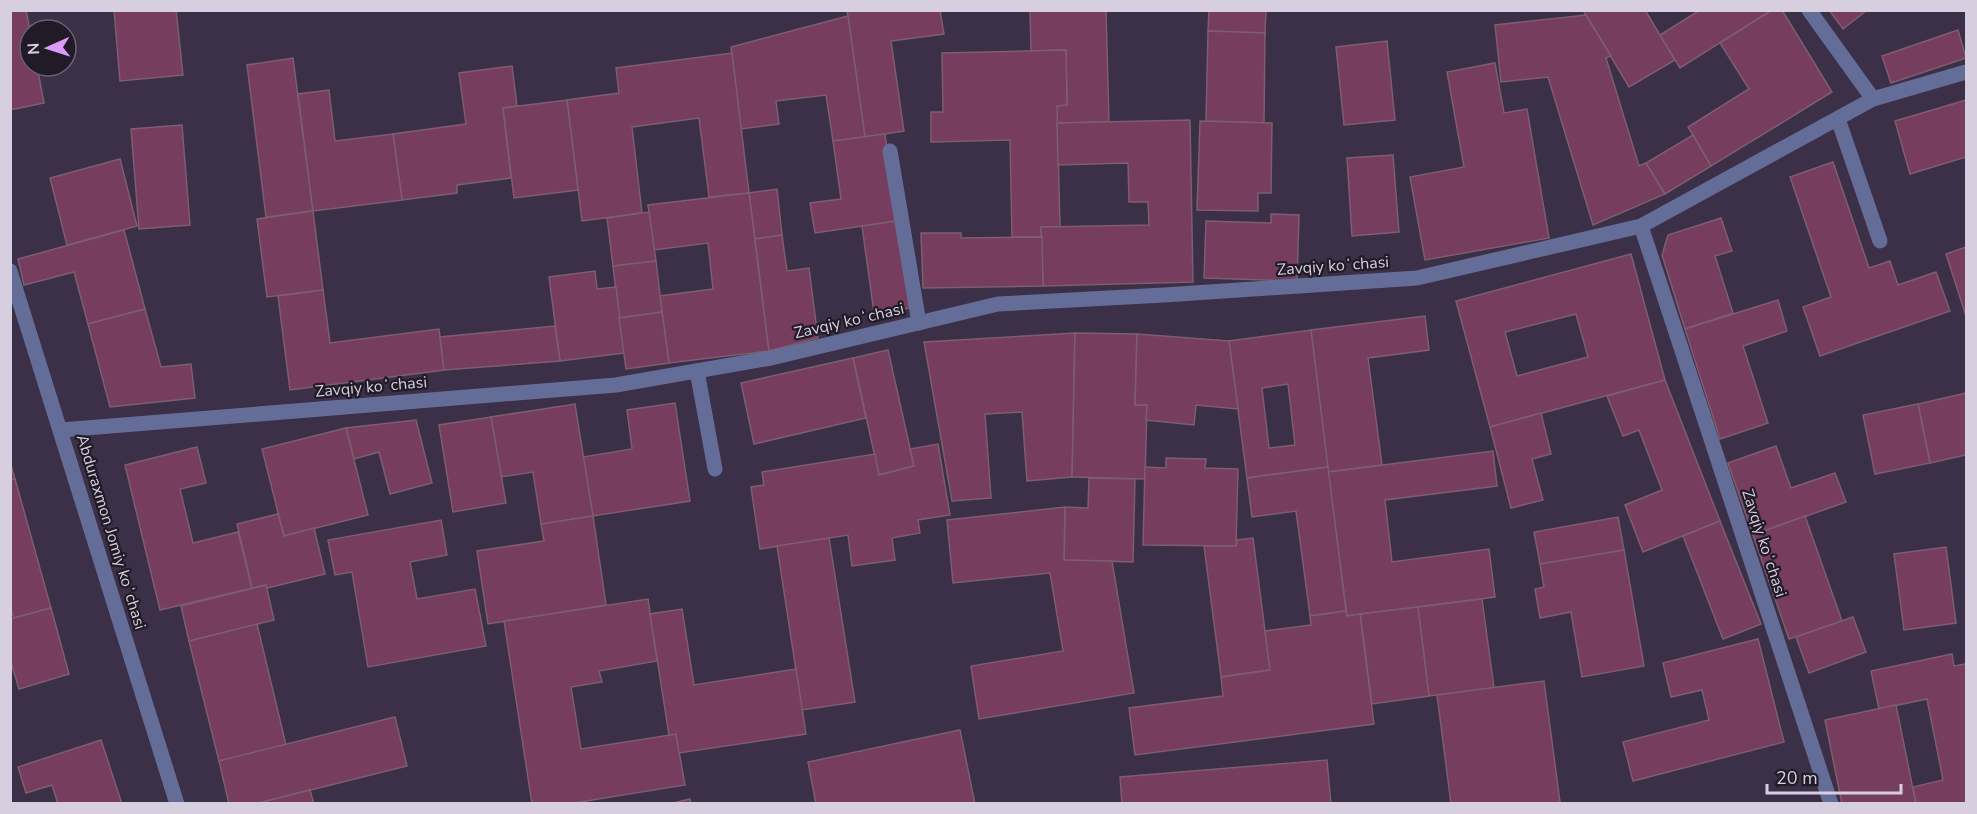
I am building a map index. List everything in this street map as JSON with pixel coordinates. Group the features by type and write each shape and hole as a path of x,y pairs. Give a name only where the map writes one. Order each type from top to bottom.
{"street":[{"path":"1809,10 1873,99"},
{"name":"Zavqiy koʻchasi","path":"61,430 616,386 771,358 998,304 1417,278 1641,226 1873,99 1966,72"},
{"path":"1838,119 1880,241"},
{"path":"890,151 919,323"},
{"name":"Zavqiy koʻchasi","path":"1641,226 1831,804"},
{"name":"Abduraxmon Jomiy koʻchasi","path":"10,271 177,804"},
{"path":"697,371 715,469"}],"building":[{"path":"10,10 26,10 28,18 18,18 18,78 39,78 44,103 10,110"},
{"path":"114,10 176,10 183,75 120,81"},
{"path":"847,10 940,10 944,34 891,41 904,131 865,137"},
{"path":"1030,10 1106,10 1109,122 1057,123 1057,106 1067,105 1066,50 1031,51"},
{"path":"1209,10 1266,10 1265,33 1208,31"},
{"path":"1583,10 1645,10 1675,60 1629,87"},
{"path":"1700,10 1772,10 1680,68 1660,35"},
{"path":"1772,10 1782,10 1832,92 1711,166 1688,127 1749,89 1720,43"},
{"path":"1829,10 1867,10 1843,29"},
{"path":"1586,15 1611,56 1606,58 1639,166 1646,163 1665,194 1593,225 1548,77 1501,82 1495,25"},
{"path":"848,16 865,137 833,141 826,95 776,101 779,124 741,129 731,47"},
{"path":"1958,30 1966,58 1891,83 1882,56"},
{"path":"1208,31 1265,33 1264,123 1206,121"},
{"path":"1387,41 1395,120 1344,125 1336,47"},
{"path":"1066,50 1067,105 1057,106 1060,227 1041,227 1042,237 1012,237 1010,140 931,142 931,112 943,112 942,53"},
{"path":"732,53 749,193 709,197 699,118 632,127 642,213 582,221 567,100 619,93 616,68"},
{"path":"293,58 313,211 266,217 247,65"},
{"path":"1495,63 1504,113 1527,109 1549,238 1425,260 1410,177 1464,167 1447,72"},
{"path":"512,66 517,106 503,108 511,178 457,185 457,193 402,200 393,134 466,124 459,73"},
{"path":"329,90 335,141 393,134 402,200 313,211 298,94"},
{"path":"567,100 578,190 514,198 503,108"},
{"path":"1966,100 1966,157 1910,174 1895,121"},
{"path":"1190,120 1193,282 1043,286 1041,227 1149,225 1148,202 1129,202 1128,163 1058,165 1057,123"},
{"path":"1200,121 1272,123 1271,193 1258,193 1258,211 1197,210"},
{"path":"182,125 190,225 139,229 131,129"},
{"path":"885,134 897,221 815,233 810,203 841,199 833,141"},
{"path":"1693,135 1711,166 1665,194 1646,163"},
{"path":"1393,155 1399,232 1352,236 1347,158"},
{"path":"120,159 137,226 67,245 50,178"},
{"path":"1833,162 1869,268 1890,261 1898,285 1936,272 1950,311 1820,356 1803,307 1831,297 1790,177"},
{"path":"777,189 782,235 755,239 749,193"},
{"path":"749,193 769,351 669,363 660,296 713,289 708,243 654,250 648,205"},
{"path":"313,211 323,290 267,297 257,219"},
{"path":"649,212 656,261 613,266 607,218"},
{"path":"1271,214 1299,215 1297,281 1204,278 1206,221 1271,223"},
{"path":"1721,218 1732,251 1715,256 1733,313 1685,329 1662,255 1668,235"},
{"path":"897,221 910,308 874,313 862,226"},
{"path":"124,230 145,309 88,324 74,272 24,285 18,259"},
{"path":"921,233 961,233 961,238 1042,237 1043,286 923,288"},
{"path":"782,235 787,271 809,268 818,338 769,351 755,239"},
{"path":"1966,247 1966,316 1946,254"},
{"path":"1631,254 1665,380 1490,427 1456,301","holes":["1576,314 1588,357 1517,376 1505,332"]},
{"path":"656,261 662,312 619,318 613,266"},
{"path":"595,271 597,289 616,287 624,353 560,361 549,277"},
{"path":"323,290 330,343 439,329 444,370 290,390 278,296"},
{"path":"1778,300 1787,331 1743,346 1768,423 1720,439 1685,329"},
{"path":"145,309 161,367 191,364 195,398 110,407 88,324"},
{"path":"662,312 669,363 626,369 619,318"},
{"path":"1425,316 1429,350 1368,358 1382,465 1328,472 1311,330"},
{"path":"555,326 560,361 444,370 440,337"},
{"path":"1311,330 1328,467 1247,478 1229,341","holes":["1288,384 1295,445 1269,448 1262,388"]},
{"path":"1075,333 1072,477 1027,481 1022,412 985,414 991,498 952,501 924,342"},
{"path":"1075,333 1137,334 1135,405 1147,405 1145,479 1072,477"},
{"path":"1137,334 1229,341 1238,409 1196,405 1194,425 1146,420 1147,405 1135,405"},
{"path":"888,350 914,466 879,475 853,358"},
{"path":"853,358 866,418 754,444 741,383"},
{"path":"1665,380 1720,521 1643,552 1625,505 1662,490 1639,430 1623,436 1607,396"},
{"path":"1966,393 1966,455 1930,463 1918,404"},
{"path":"675,403 690,501 593,516 583,457 632,449 627,410"},
{"path":"575,404 593,516 541,524 533,472 501,477 491,417"},
{"path":"1918,404 1930,463 1875,474 1863,415"},
{"path":"1541,413 1551,454 1532,459 1543,500 1511,508 1490,427"},
{"path":"491,417 506,503 453,512 439,425"},
{"path":"416,420 432,483 390,494 379,452 354,459 346,428"},
{"path":"346,428 368,515 284,536 262,449"},
{"path":"938,444 950,515 918,520 920,533 892,538 895,560 852,566 848,535 760,549 751,487 764,485 762,472 875,454 879,475 914,466 910,449"},
{"path":"1776,446 1791,488 1835,473 1846,502 1753,535 1728,463"},
{"path":"197,447 206,483 180,489 193,543 238,532 252,588 160,610 125,465"},
{"path":"1493,451 1497,486 1385,500 1392,562 1489,549 1495,597 1347,616 1328,472"},
{"path":"1166,458 1206,459 1205,468 1238,469 1236,546 1143,545 1145,467 1166,468"},
{"path":"10,462 15,479 10,480"},
{"path":"1328,467 1346,611 1310,616 1296,511 1252,517 1247,478"},
{"path":"1089,478 1135,479 1133,562 1064,560 1065,507 1088,508"},
{"path":"15,479 51,608 14,618 10,607 10,480"},
{"path":"1065,507 1064,560 1112,561 1134,693 979,719 971,666 1063,651 1050,573 953,583 947,520"},
{"path":"278,514 284,536 314,528 325,574 267,588 266,585 252,588 237,524"},
{"path":"593,516 606,605 488,624 477,551 544,541 541,524"},
{"path":"1805,516 1842,621 1789,639 1753,535"},
{"path":"1618,517 1624,550 1540,564 1534,532"},
{"path":"441,520 447,555 410,562 417,599 475,589 486,646 368,667 352,572 335,575 328,540"},
{"path":"1720,521 1761,624 1723,639 1683,536"},
{"path":"829,538 855,702 802,710 777,546"},
{"path":"1253,538 1270,670 1221,677 1204,546 1236,546 1237,540"},
{"path":"1946,547 1956,623 1904,630 1894,554"},
{"path":"1624,550 1644,666 1582,677 1571,612 1540,618 1535,589 1544,587 1540,564"},
{"path":"266,585 274,620 189,641 181,606"},
{"path":"648,599 657,661 599,671 602,682 571,687 581,749 676,734 685,785 568,804 532,804 504,621"},
{"path":"1482,599 1494,688 1429,696 1418,607"},
{"path":"1418,607 1429,696 1372,704 1360,614"},
{"path":"51,608 69,674 19,689 10,659 10,619"},
{"path":"682,609 694,685 796,669 806,734 679,753 676,734 669,735 650,614"},
{"path":"1346,611 1347,616 1360,614 1374,724 1135,755 1129,708 1223,696 1221,677 1270,670 1265,631 1311,625 1310,616"},
{"path":"1853,617 1866,652 1809,673 1796,637"},
{"path":"257,624 286,745 219,761 189,641"},
{"path":"1758,639 1784,742 1633,781 1623,742 1709,720 1702,690 1671,697 1663,663"},
{"path":"1952,654 1954,666 1966,664 1966,804 1916,804 1913,787 1943,780 1927,699 1879,709 1871,671"},
{"path":"1544,681 1560,802 1451,804 1437,695"},
{"path":"1896,705 1916,804 1842,804 1825,720"},
{"path":"395,717 407,766 255,804 229,804 219,761"},
{"path":"960,730 975,804 816,804 808,762"},
{"path":"101,740 122,804 58,804 52,785 26,793 18,767"},
{"path":"1327,760 1331,804 1122,804 1120,777"},
{"path":"310,790 314,804 255,804"},
{"path":"690,799 691,804 669,804"}]}
